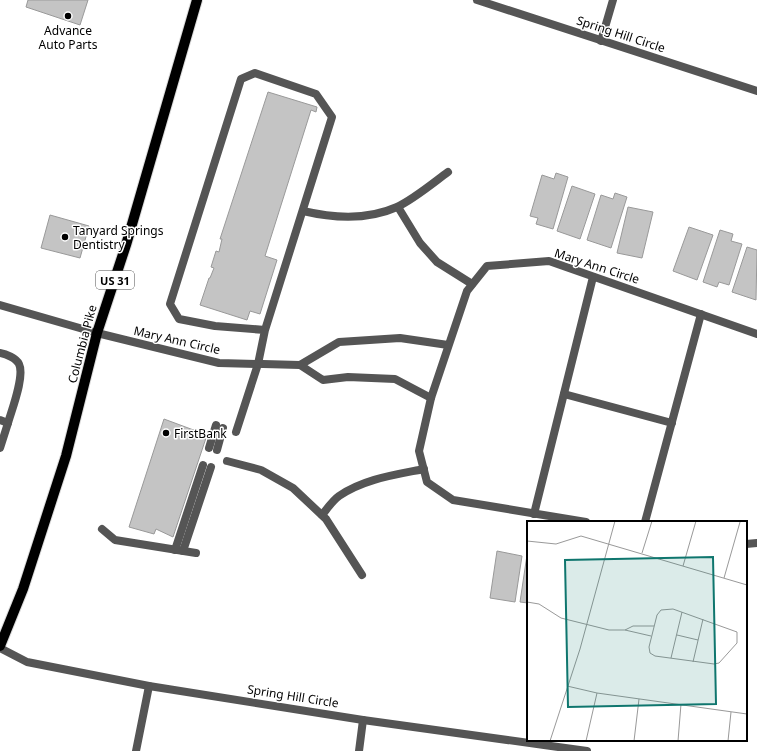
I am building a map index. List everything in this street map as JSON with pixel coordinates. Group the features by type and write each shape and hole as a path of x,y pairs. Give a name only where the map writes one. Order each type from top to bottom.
{"main road":[{"name":"Columbia Pike","path":"0,647 23,589 66,456 97,333 126,245 197,0"}],"street":[{"name":"Spring Hill Circle","path":"477,0 757,91"},
{"path":"601,41 613,0"},
{"path":"236,432 258,364 265,330 332,117 316,94 254,73 241,79 170,304 180,319 215,326 265,330"},
{"path":"303,211 323,216 368,216 398,207 448,172"},
{"path":"398,207 420,243 437,262 472,284"},
{"name":"Mary Ann Circle","path":"580,521 453,500 427,482 419,451 431,398 467,291 487,266 549,261 757,334"},
{"path":"534,514 593,277"},
{"name":"Mary Ann Circle","path":"0,305 97,333 219,364 300,365"},
{"path":"645,521 701,314"},
{"path":"431,398 395,379 348,377 323,380 300,365 339,342 400,338 448,345"},
{"path":"0,353 7,355 18,363 21,374 4,421 0,448"},
{"path":"564,394 672,423"},
{"path":"213,449 220,427"},
{"path":"226,461 261,470 292,488 322,515 362,575"},
{"path":"179,550 207,466"},
{"path":"322,515 338,497 365,483 382,477 424,469"},
{"path":"102,529 115,540 196,553"},
{"path":"747,544 757,543"},
{"name":"Spring Hill Circle","path":"0,647 27,662 149,686 363,720 582,751"},
{"path":"136,751 149,686"},
{"path":"359,751 363,720"}],"building":[{"name":"Advance Auto Parts","path":"28,0 88,0 80,25 26,7"},
{"path":"268,92 317,107 316,112 311,110 265,256 277,260 260,314 250,311 247,320 200,305 214,268 211,267 216,251 219,252 222,239 220,239"},
{"path":"556,173 568,177 553,229 536,224 538,218 530,216 542,175 554,179"},
{"path":"572,186 595,194 580,239 557,231"},
{"path":"615,193 627,197 611,248 587,240 601,195 613,199"},
{"path":"628,207 653,212 642,258 617,253"},
{"name":"Tanyard Springs Dentistry","path":"50,215 89,226 80,258 41,248"},
{"path":"689,227 713,235 697,280 673,271"},
{"path":"720,230 733,234 731,241 742,244 729,285 719,282 717,287 703,282"},
{"path":"747,247 757,250 756,300 732,292"},
{"path":"164,419 207,435 173,537 156,529 154,534 129,527"},
{"path":"497,551 522,556 515,602 490,598"},
{"path":"527,555 527,603 520,602"}],"place":[{"name":"Advance Auto Parts","path":"68,16"},
{"name":"Tanyard Springs Dentistry","path":"65,237"},
{"name":"FirstBank","path":"166,433"}]}
